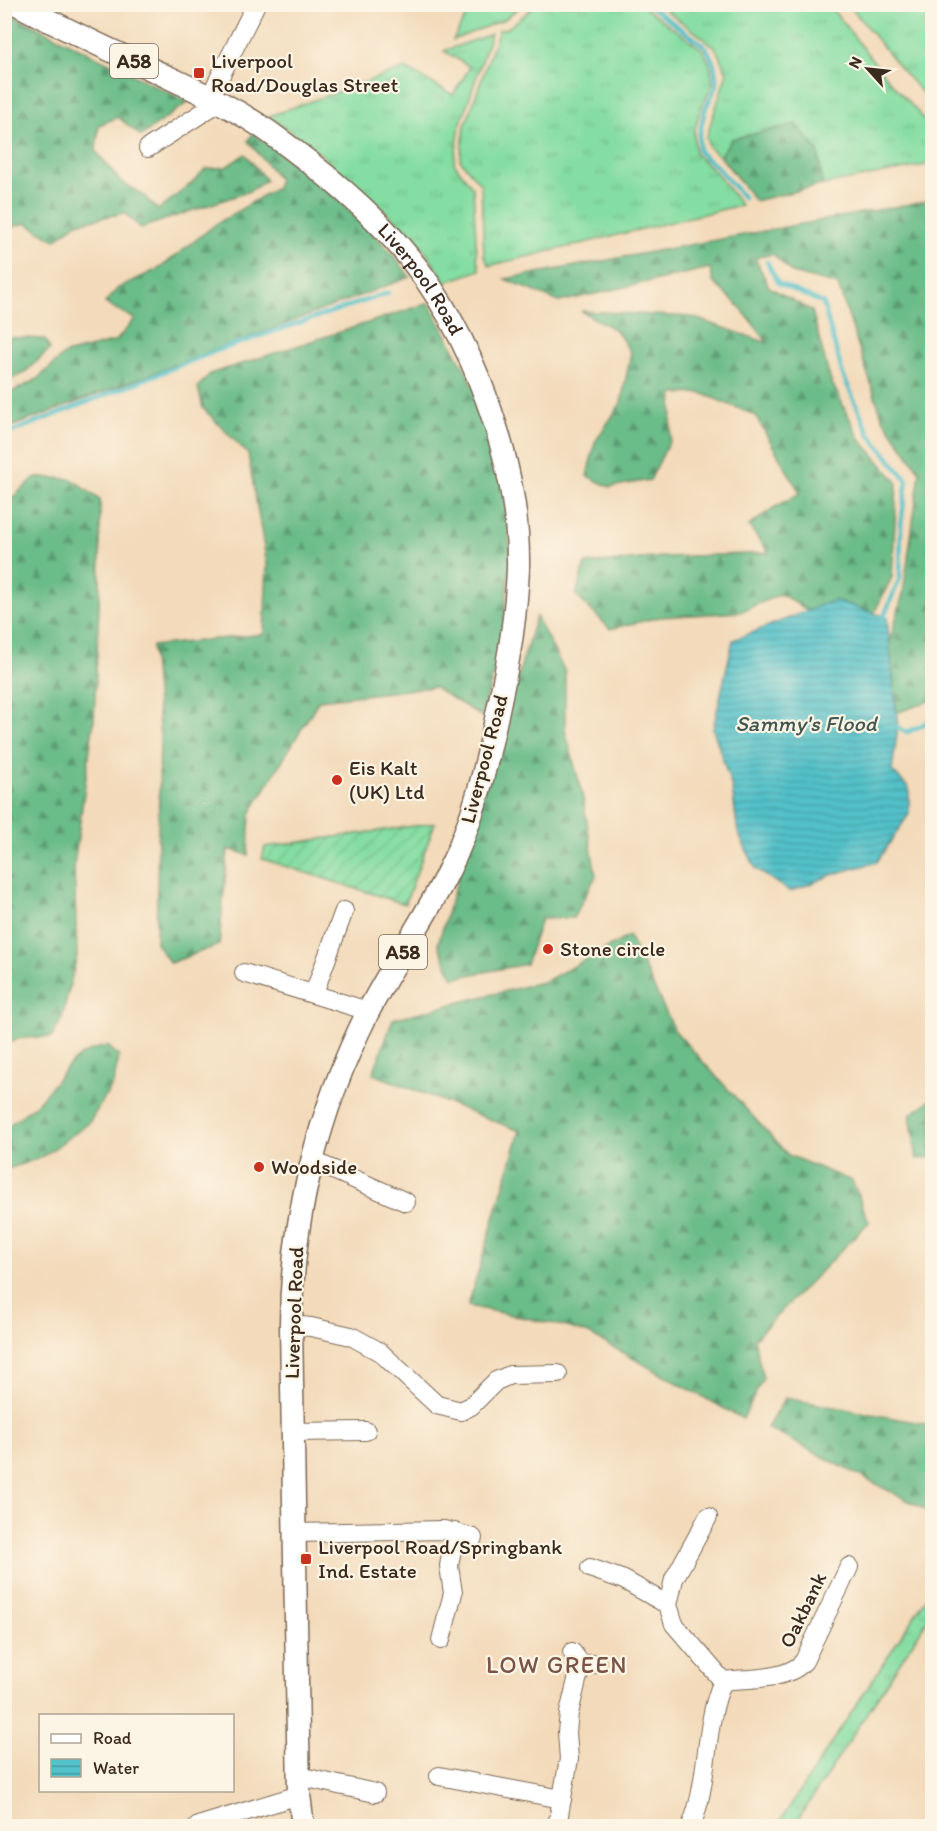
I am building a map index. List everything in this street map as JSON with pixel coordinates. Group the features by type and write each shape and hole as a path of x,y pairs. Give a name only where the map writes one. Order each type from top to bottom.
{"main road":[{"name":"Liverpool Road","path":"17,4 214,99 270,132 341,190 388,233 422,275 449,318 480,381 501,447 513,509 518,568 515,608 504,683 482,783 473,812 448,873 368,1011 346,1059 328,1108 313,1161 296,1242 291,1287 291,1325 298,1786 303,1827"}],"street":[{"path":"148,148 214,99 256,4"},
{"path":"314,993 344,911"},
{"path":"244,973 368,1011"},
{"path":"313,1161 406,1203"},
{"path":"291,1325 351,1336 380,1352 437,1405 461,1411 471,1406 496,1381 510,1375 558,1374"},
{"path":"293,1432 366,1431"},
{"path":"691,1827 696,1816 707,1760 716,1697 723,1681 674,1624 668,1605 674,1579 708,1517"},
{"path":"295,1533 444,1530 472,1538"},
{"path":"441,1640 453,1593 449,1566 455,1532"},
{"name":"Oakbank","path":"723,1681 782,1675 799,1667 849,1567"},
{"path":"590,1568 624,1580 668,1605"},
{"path":"557,1827 569,1759 567,1732 569,1713 583,1660"},
{"path":"439,1776 562,1799"},
{"path":"198,1827 298,1786 375,1793"}],"green space":[{"path":"473,4 522,5 505,19 453,40"},
{"path":"536,5 641,5 702,49 710,64 713,84 701,108 694,132 695,154 714,170 741,205 489,266 484,255 481,185 460,160 465,126 499,30 508,28"},
{"path":"659,5 829,5 886,77 932,128 932,164 822,185 818,151 732,139 720,156 709,148 706,138 727,73 715,47"},
{"path":"849,5 932,5 932,104 900,68"},
{"path":"4,11 188,102 141,136 118,117 99,125 96,151 120,181 143,195 158,210 192,183 205,169 226,167 245,154 266,180 250,191 141,228 124,213 77,223 55,240 26,223 5,229"},
{"path":"491,34 460,126 454,163 473,188 477,258 480,270 446,282 416,238 316,150 269,116 405,68 453,95 470,67 444,51"},
{"path":"796,124 818,151 822,185 755,201 720,156 732,139"},
{"path":"253,133 357,217 394,256 410,277 5,429 5,395 36,380 65,354 116,341 135,319 105,303 118,288 160,268 216,224 276,188 279,179 248,141"},
{"path":"932,200 932,700 897,713 889,644 903,594 920,472 882,417 838,285 792,273 773,254 755,258 769,287 812,311 830,379 860,439 897,482 892,577 874,613 834,600 808,611 781,594 740,612 660,617 610,629 576,595 585,564 664,557 769,553 749,526 800,493 755,415 701,393 673,394 670,440 650,480 610,487 587,476 595,442 621,403 631,353 616,330 581,311 692,317 768,343 740,307 713,282 710,268 559,302 505,279"},
{"path":"429,303 469,377 501,456 511,558 500,653 481,716 434,687 319,700 250,814 248,855 228,849 219,945 170,963 156,943 160,738 152,646 264,634 267,565 248,454 203,408 198,387 210,374"},
{"path":"5,337 45,339 50,349 24,373 5,382"},
{"path":"36,477 72,479 100,500 100,583 94,719 74,865 77,956 62,1018 52,1037 20,1038 5,1045 5,504"},
{"path":"536,616 565,672 565,730 582,793 596,876 573,918 541,919 526,964 453,978 438,944"},
{"path":"435,823 405,904 262,859 265,847"},
{"path":"629,936 675,1031 788,1155 852,1181 869,1222 754,1339 763,1378 743,1419 589,1334 564,1326 468,1306 520,1131 373,1074 393,1019 546,981"},
{"path":"108,1046 119,1057 113,1084 89,1123 42,1157 5,1170 5,1128 37,1103 76,1059 85,1053"},
{"path":"932,1099 932,1157 917,1159 910,1115"},
{"path":"785,1398 932,1425 932,1513 767,1428"},
{"path":"932,1589 932,1613 794,1826 777,1826"}],"water":[{"name":"Sammy's Flood","path":"834,600 887,617 898,727 892,771 909,788 909,814 877,862 834,874 790,892 756,869 738,833 732,788 713,729 733,640"}],"waterway":[{"path":"647,4 706,47 714,64 717,85 705,109 699,136 699,152 717,167 744,198"},
{"path":"767,262 778,283 823,303 843,375 870,435 907,480 901,525 900,578 882,621"},
{"path":"4,435 222,349 388,293"},
{"path":"894,726 908,732 926,723 932,716"}],"place":[{"name":"Liverpool Road/Douglas Street","path":"199,73"},
{"name":"Eis Kalt (UK) Ltd","path":"337,780"},
{"name":"Stone circle","path":"548,949"},
{"name":"Woodside","path":"259,1167"},
{"name":"Liverpool Road/Springbank Ind. Estate","path":"306,1559"}],"district":[{"name":"LOW GREEN","path":"557,1665"}]}
